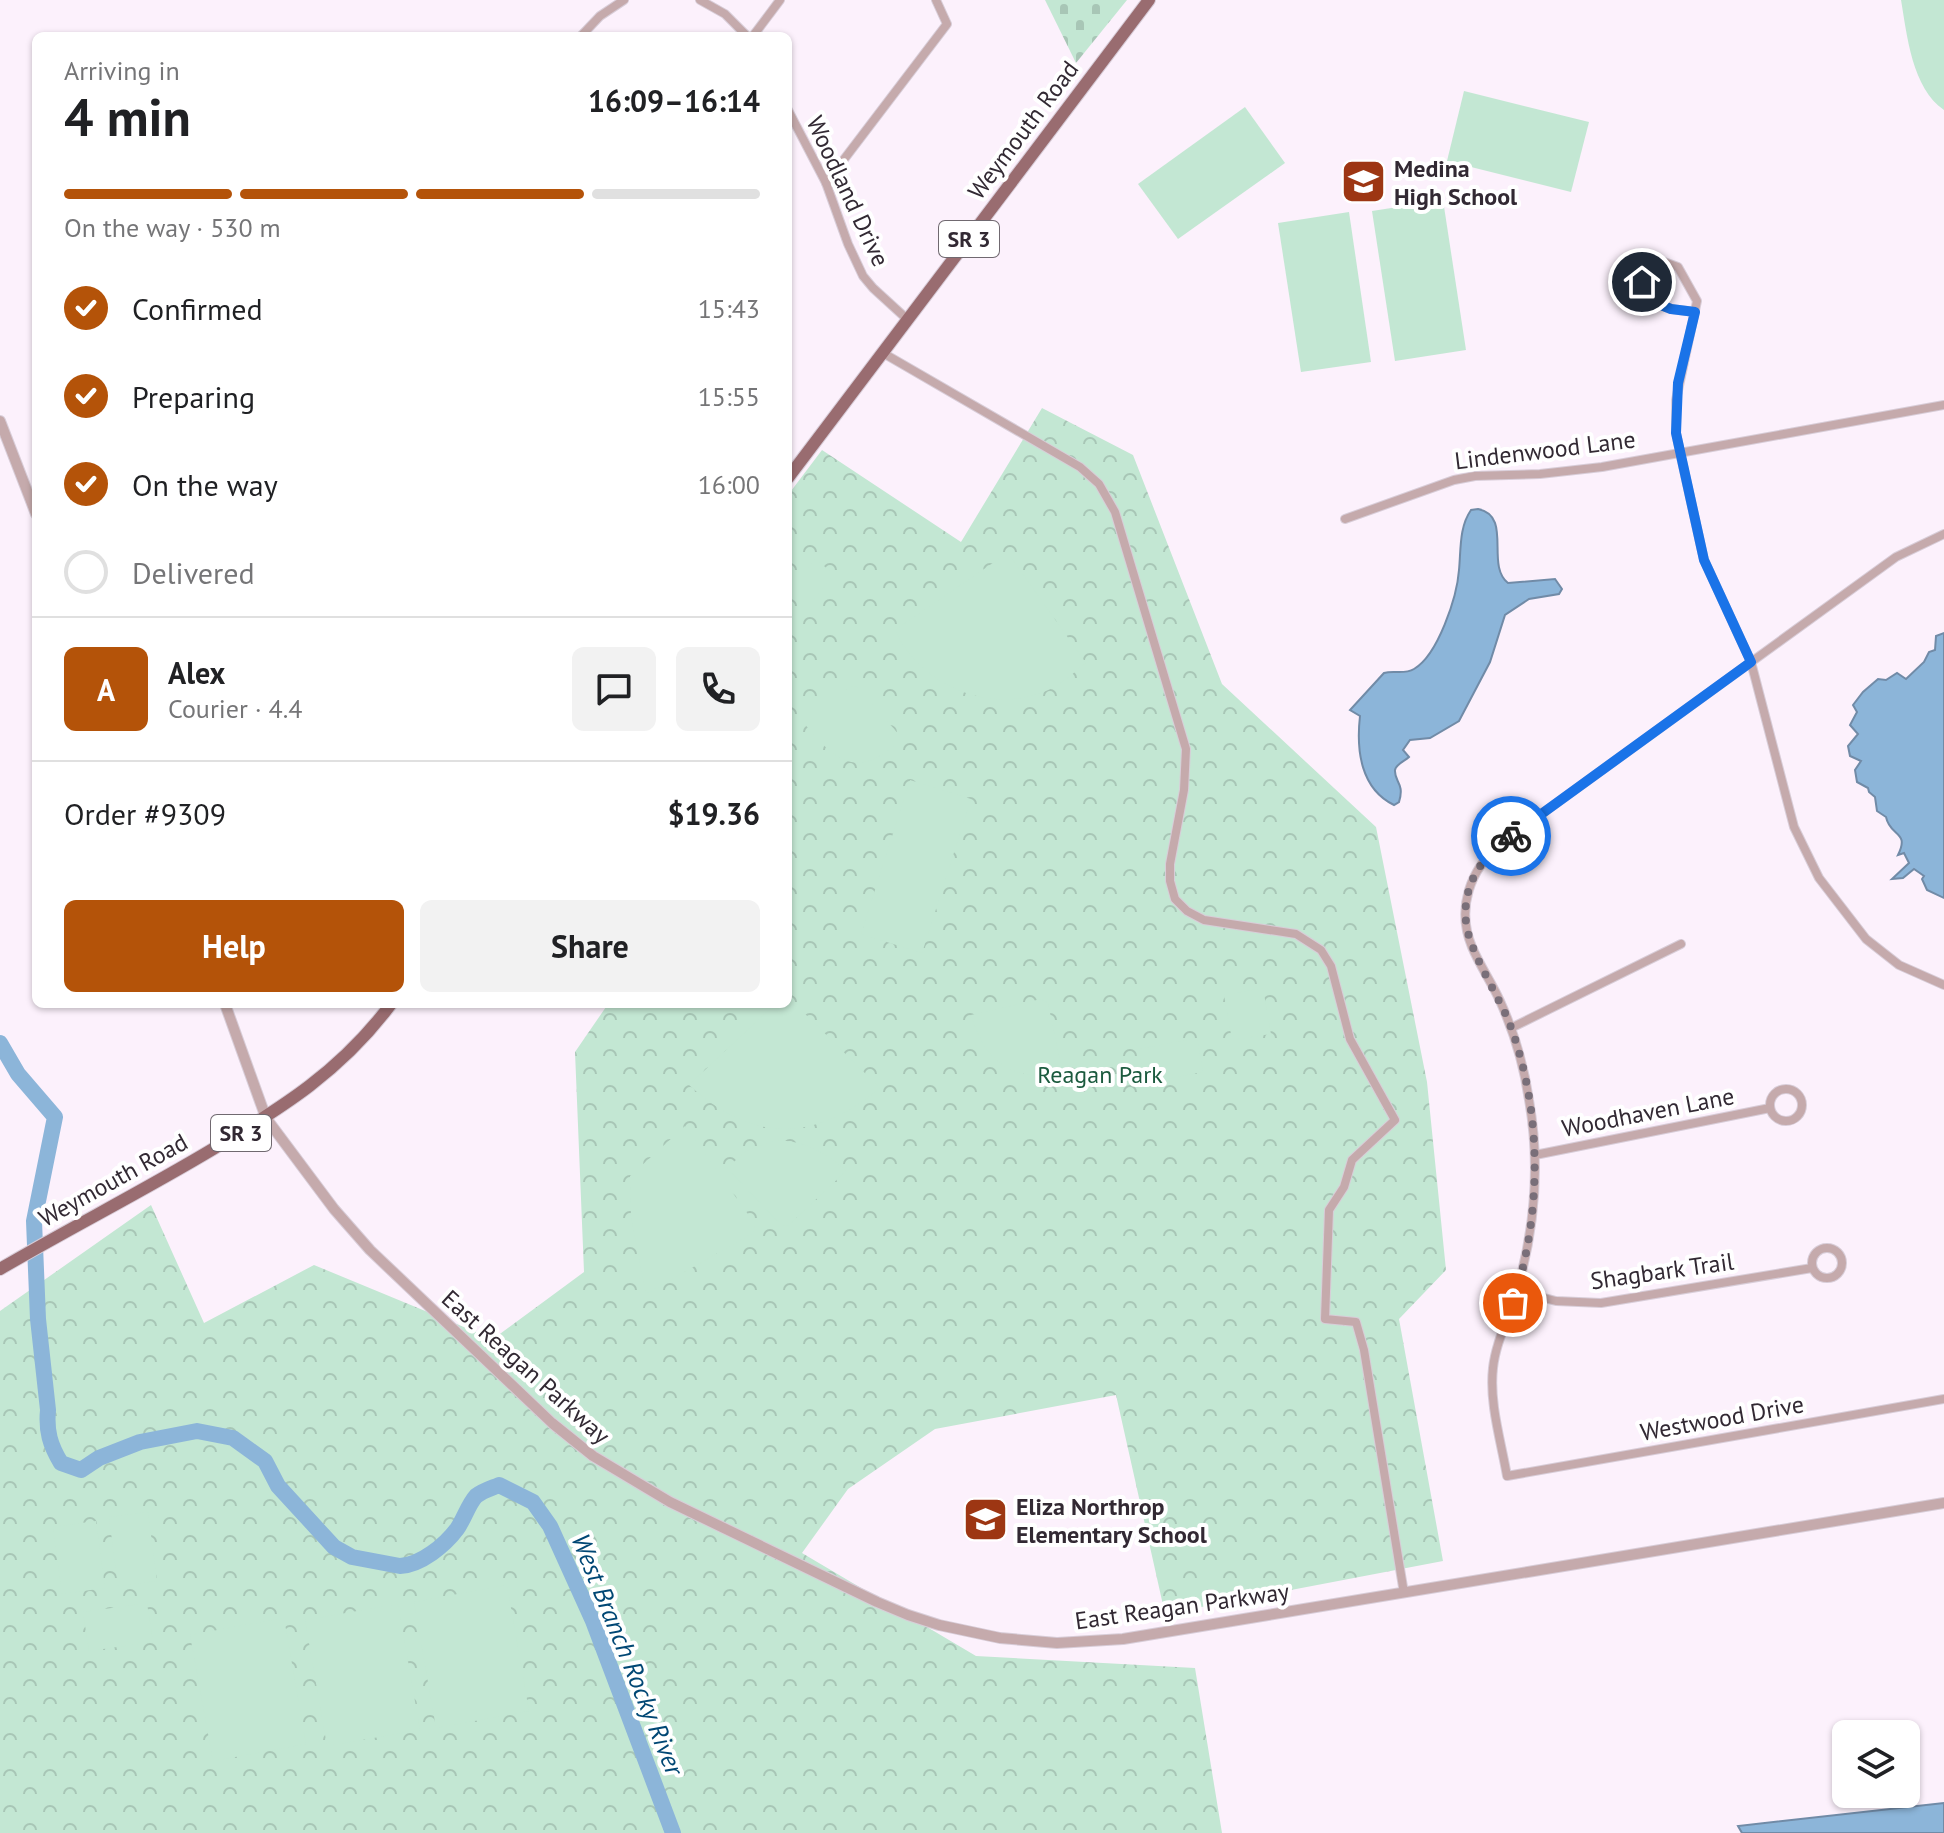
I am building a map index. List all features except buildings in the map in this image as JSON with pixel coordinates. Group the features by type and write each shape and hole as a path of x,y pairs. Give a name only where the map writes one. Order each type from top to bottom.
{"main road":[{"name":"Weymouth Road","path":"792,473 1149,0"},
{"name":"Weymouth Road","path":"5,1266 146,1189 295,1099 342,1060 388,1008"}],"street":[{"path":"585,32 600,16 624,0"},
{"path":"700,0 725,14 745,32"},
{"path":"753,32 780,0"},
{"path":"826,183 947,24 936,0"},
{"name":"Woodland Drive","path":"792,118 826,183 863,276 908,320"},
{"path":"1695,312 1671,309 1646,299 1642,282 1650,266 1664,262 1678,267 1697,301 1695,312 1676,400 1676,433 1704,560 1751,662 1785,800 1819,878 1849,920 1879,951 1914,974 1944,985"},
{"path":"883,353 1080,467 1099,484 1115,512 1186,749 1184,790 1170,864 1170,881 1175,899 1187,911 1204,920 1296,934 1321,950 1331,966 1337,1003 1350,1039 1395,1120 1352,1160 1344,1187 1329,1210 1325,1319 1356,1322 1364,1350 1404,1593"},
{"name":"Lindenwood Lane","path":"1345,519 1454,480 1574,471 1944,405"},
{"path":"0,421 32,504"},
{"path":"1517,1291 1532,1215 1535,1155 1529,1100 1511,1028 1468,934 1467,894 1479,867 1500,844 1896,557 1944,534"},
{"path":"1511,1028 1681,944"},
{"name":"East Reagan Parkway","path":"226,1008 266,1118 334,1209 370,1250 572,1440 645,1489 877,1602 939,1625 971,1633 1032,1641 1090,1642 1141,1637 1944,1503"},
{"name":"Woodhaven Lane","path":"1535,1155 1770,1108"},
{"name":"Shagbark Trail","path":"1517,1291 1556,1301 1611,1303 1812,1268"},
{"name":"Westwood Drive","path":"1517,1291 1497,1347 1492,1386 1507,1476 1944,1399"}],"green space":[{"path":"1045,0 1127,0 1076,63"},
{"path":"1901,0 1944,0 1944,110 1933,100 1918,75"},
{"path":"1464,91 1589,122 1571,192 1447,161"},
{"path":"1245,107 1285,163 1178,239 1138,184"},
{"path":"1443,200 1466,350 1395,361 1372,211"},
{"path":"1349,212 1371,362 1301,372 1278,223"},
{"name":"Reagan Park","path":"1042,408 1133,455 1222,684 1376,827 1427,1082 1446,1270 1399,1319 1443,1561 1165,1614 1116,1395 935,1429 848,1489 802,1553 976,1656 1195,1668 1222,1833 0,1833 0,1311 151,1205 204,1323 314,1265 493,1339 584,1272 575,1052 605,1008 792,1008 792,490 822,450 961,542"},
{"path":"1003,556 1010,556 1086,663 1062,682 1024,698 980,697 939,680 906,649 895,630"},
{"path":"815,559 834,574 814,599 796,584"},
{"path":"850,686 857,687 902,738 874,759 861,763 838,757 804,723"},
{"path":"910,780 971,799 922,953 861,934"},
{"path":"1263,988 1271,1034 1232,1040 1224,995"},
{"path":"1041,999 1048,1003 1063,1075 1030,1075 1004,1066 985,1046 971,1015"},
{"path":"792,1001 880,1088 832,1119 808,1127 784,1129 760,1126 736,1118 689,1085 771,1008 792,1008"},
{"path":"1197,1038 1203,1072 1145,1083 1139,1049"},
{"path":"685,1126 755,1224 753,1233 646,1294 631,1217 630,1176"},
{"path":"778,1140 815,1149 846,1171 789,1225 782,1226 727,1168 746,1151"},
{"path":"148,1512 157,1581 118,1586 109,1517"},
{"path":"96,1521 105,1588 62,1594 53,1527"},
{"path":"507,1585 529,1711 436,1728 414,1602"},
{"path":"147,1603 153,1642 89,1651 83,1612"},
{"path":"398,1604 420,1730 327,1746 305,1620"},
{"path":"284,1618 306,1744 213,1761 190,1635"}],"water":[{"path":"1471,510 1488,513 1494,521 1499,565 1508,583 1555,579 1562,589 1559,594 1529,599 1505,615 1490,662 1459,721 1430,738 1410,740 1403,750 1409,757 1395,770 1401,791 1399,802 1394,805 1374,789 1368,779 1360,755 1360,716 1350,710 1384,673 1410,671 1423,662 1431,651 1445,624 1454,595 1464,524"},
{"path":"1944,633 1944,898 1927,890 1922,879 1924,876 1914,869 1903,878 1892,879 1909,863 1904,853 1898,855 1901,838 1886,817 1877,811 1875,797 1868,788 1857,782 1855,770 1861,761 1850,756 1848,746 1858,734 1850,725 1857,712 1853,705 1863,692 1878,679 1886,680 1897,673 1906,679 1924,662 1929,652 1935,650 1936,636"},
{"path":"1944,1803 1944,1833 1742,1833 1738,1826 1920,1808"}],"waterway":[{"name":"West Branch Rocky River","path":"0,1043 18,1074 55,1117 34,1221 38,1319 48,1431 61,1463 81,1470 99,1458 140,1442 197,1431 233,1438 265,1461 278,1486 334,1547 352,1557 400,1566 424,1558 446,1541 457,1529 476,1496 484,1491 499,1485 533,1502 550,1526 593,1621 673,1833"}],"way so far":[{"path":"1511,836 1479,867 1467,894 1465,908 1473,949 1511,1028 1522,1066 1533,1130 1535,1185 1532,1215 1522,1274 1513,1303"}],"place":[{"name":"Medina High School","path":"1363,182"},
{"name":"Eliza Northrop Elementary School","path":"985,1520"}],"route":[{"path":"1511,836 1751,662 1704,560 1676,433 1678,383 1695,312 1659,306 1646,299 1642,282"}]}
